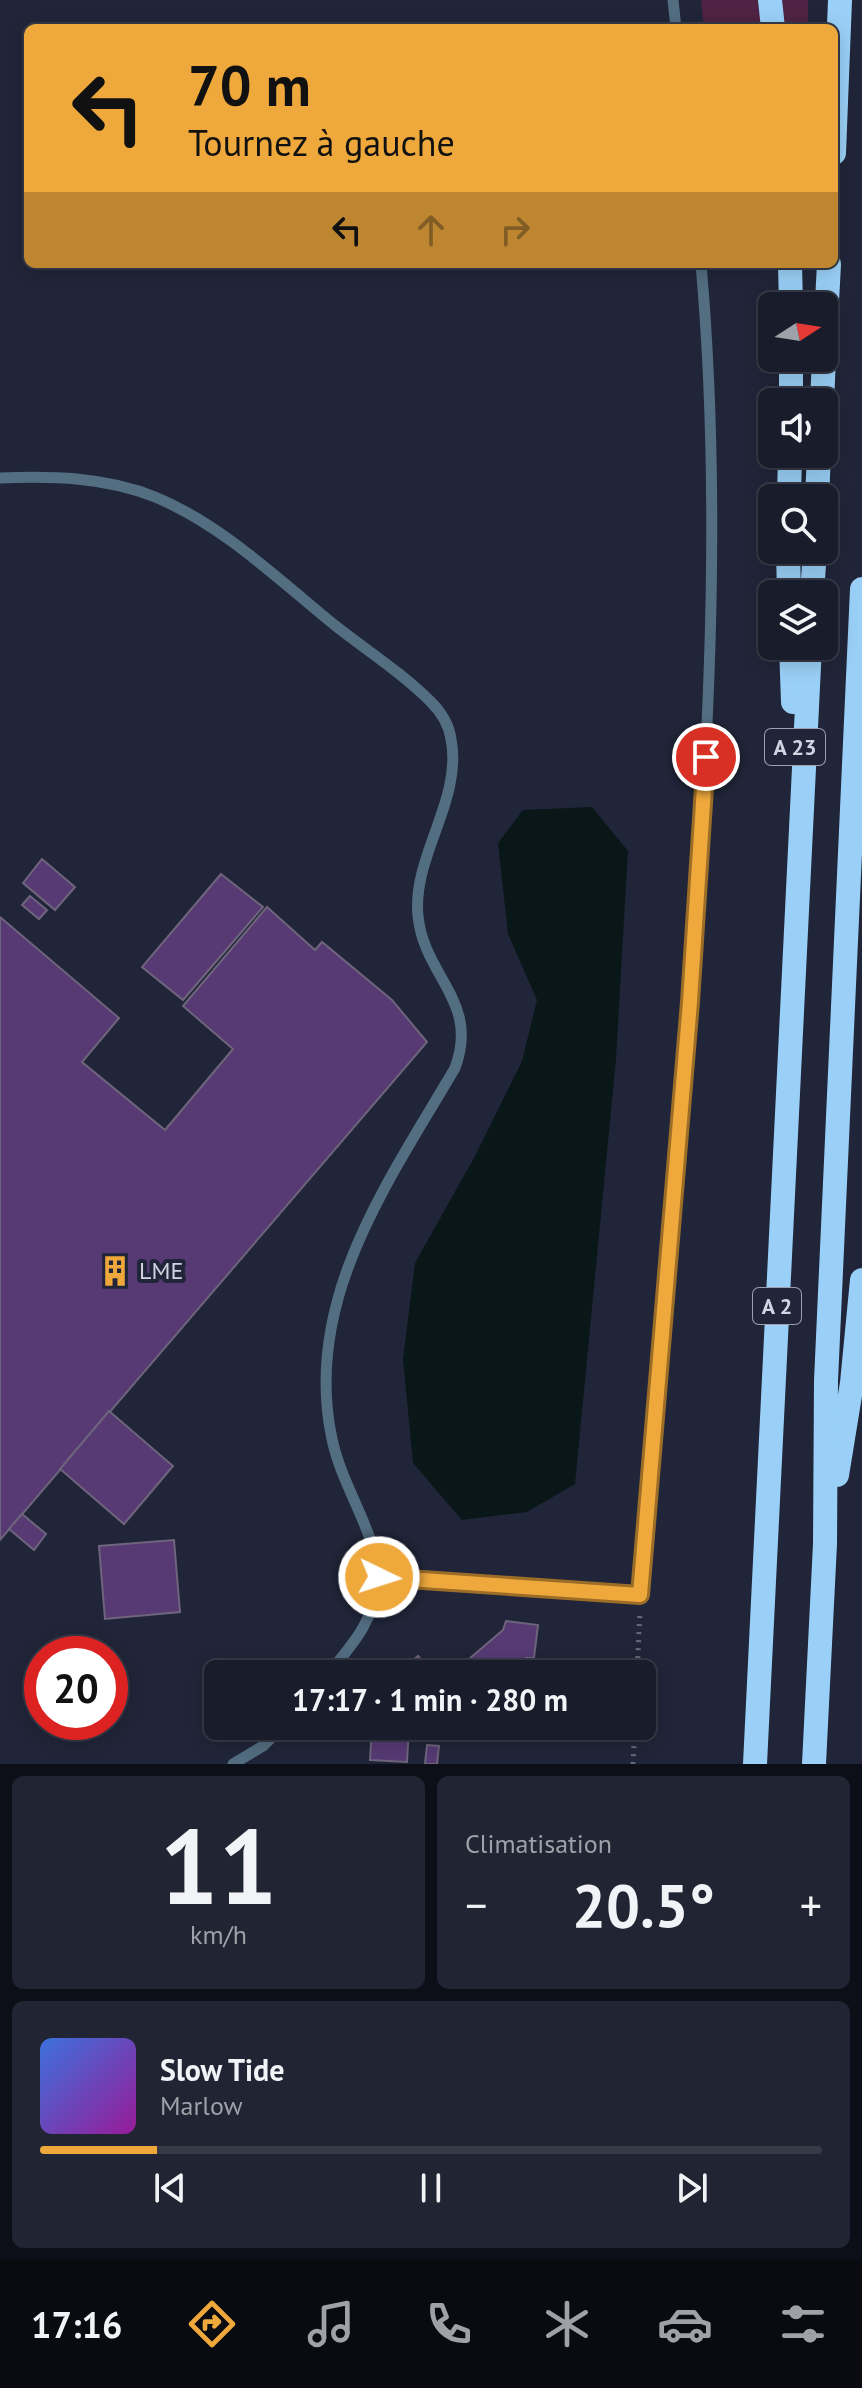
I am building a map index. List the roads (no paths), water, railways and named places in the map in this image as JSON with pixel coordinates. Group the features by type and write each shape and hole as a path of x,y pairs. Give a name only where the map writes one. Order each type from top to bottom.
{"highway":[{"path":"770,0 773,24"},
{"path":"838,51 840,0"},
{"path":"790,268 791,292"},
{"path":"828,292 829,268"},
{"name":"A 2","path":"814,1764 825,1544 826,1381 862,589"},
{"name":"A 23","path":"792,660 800,849"},
{"name":"A 2","path":"755,1764 809,660"},
{"path":"825,1544 852,1383 862,1280"}],"lane":[{"path":"673,0 676,24"},
{"path":"379,1577 640,1595 690,1002 705,776 713,518 701,268"},
{"path":"0,478 73,478 113,484 153,497 195,517 421,694 447,726 452,752 450,782 417,903 424,944 461,1015 463,1040 455,1068 360,1233 337,1299 328,1345 326,1394 332,1439 375,1551 379,1577 375,1605 363,1631 339,1660"},
{"path":"233,1764 269,1740"}],"place":[{"name":"LME","path":"115,1271"}]}
